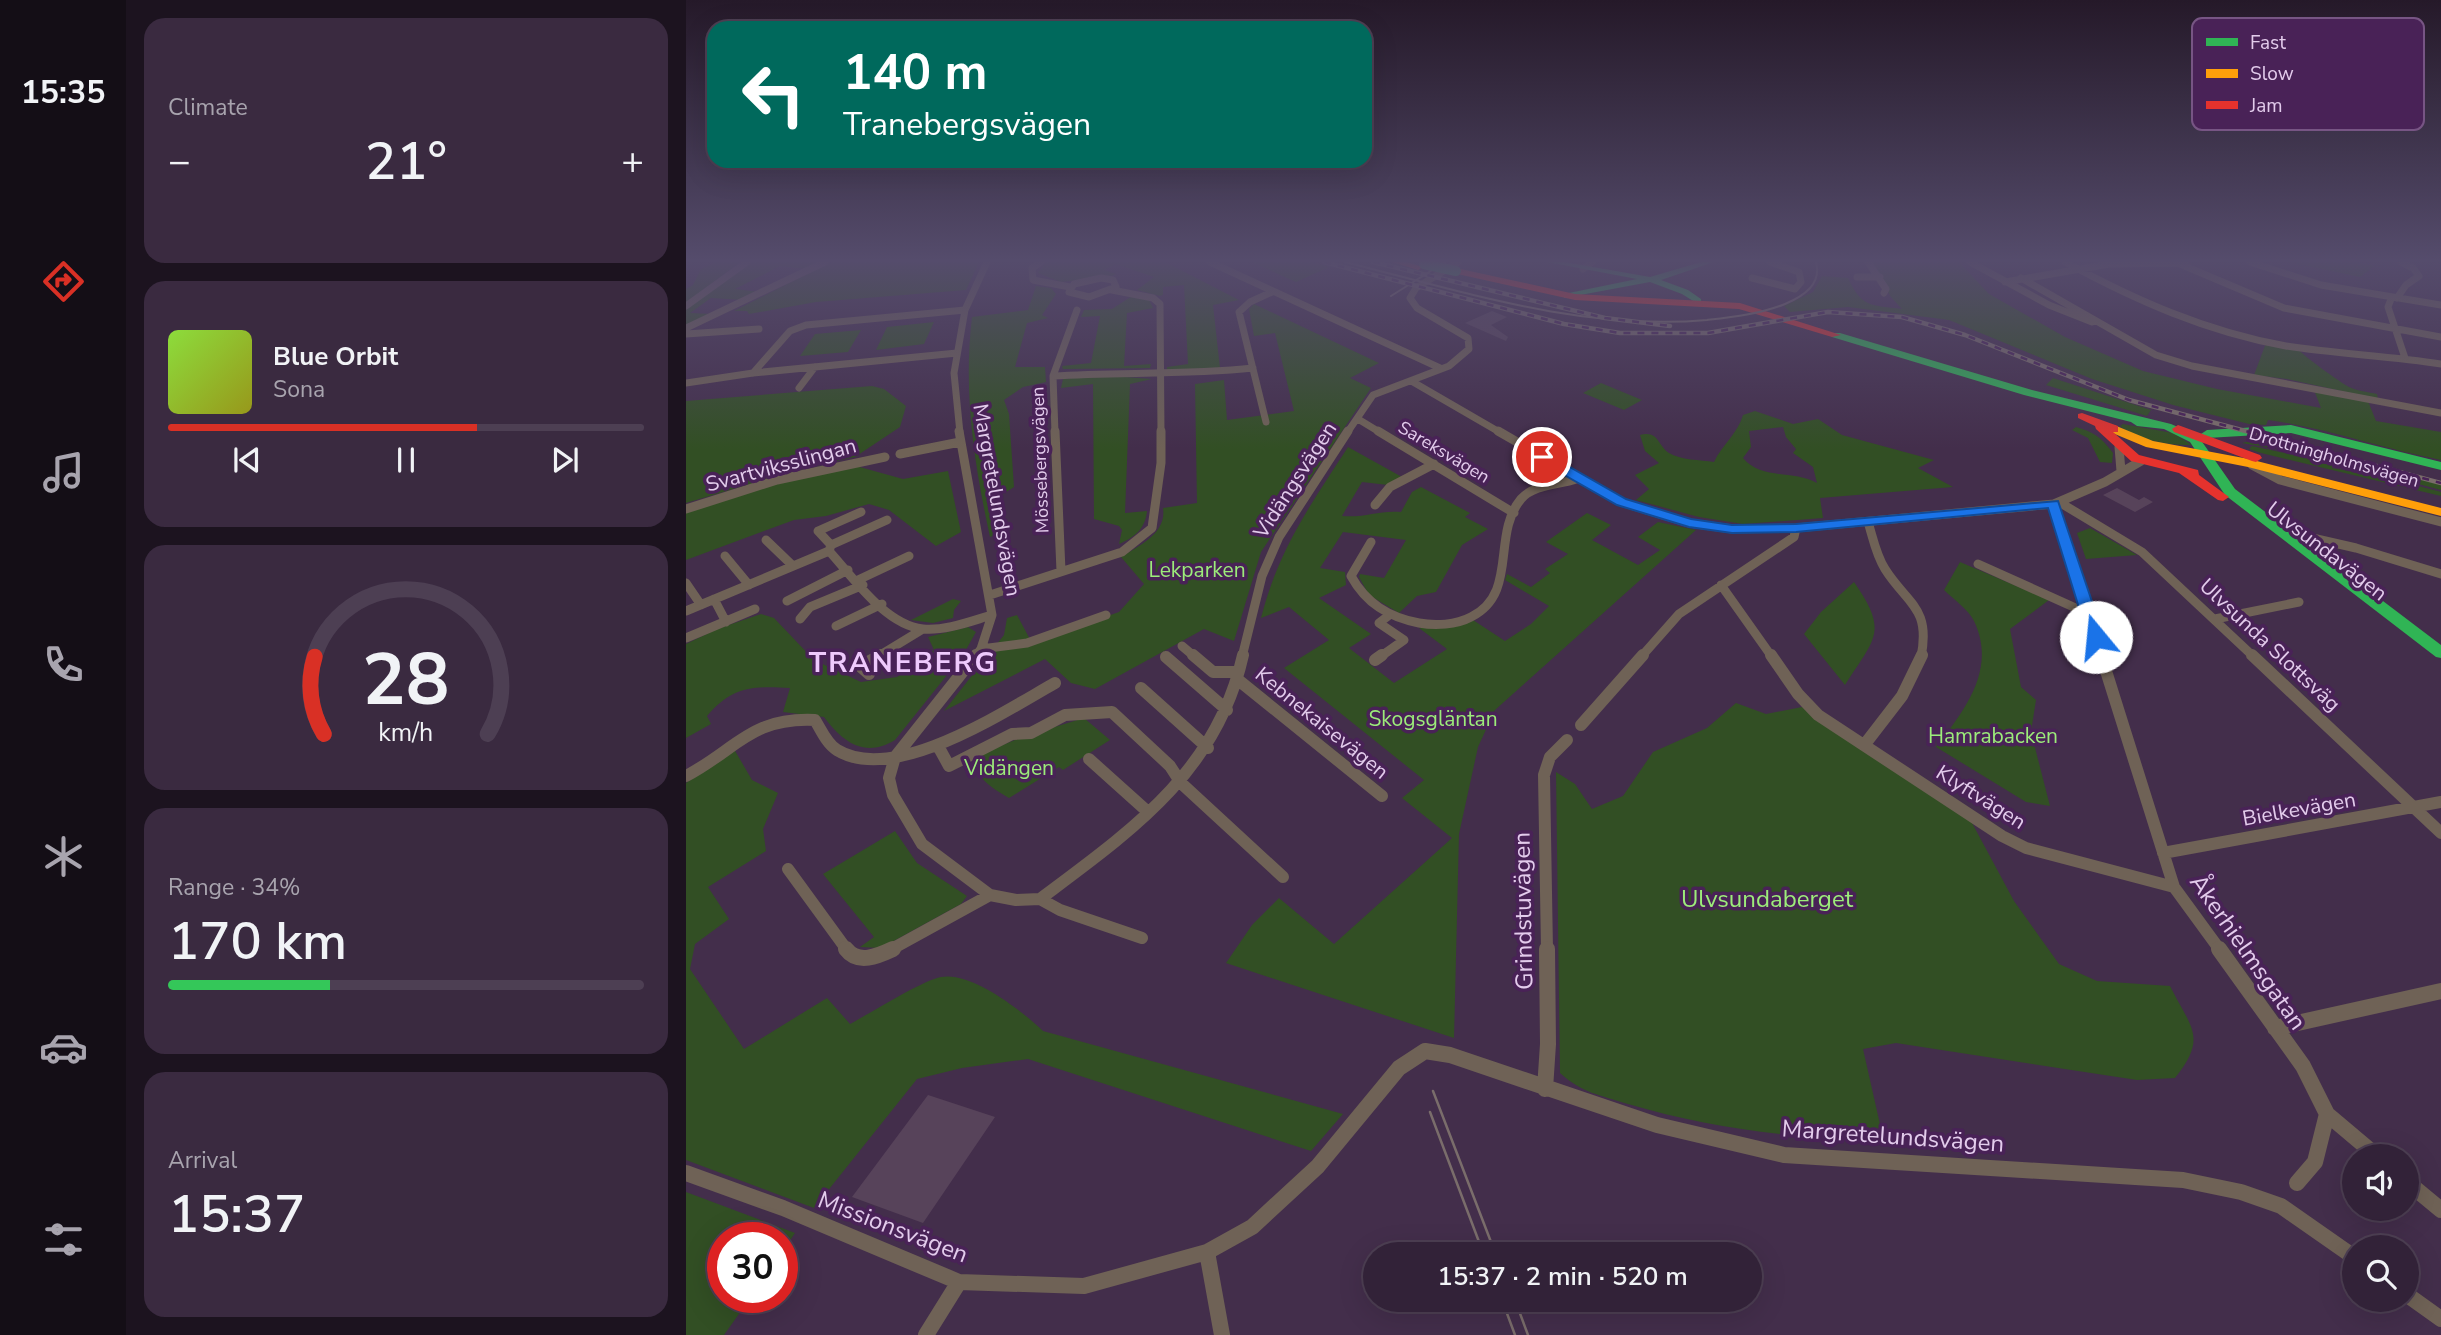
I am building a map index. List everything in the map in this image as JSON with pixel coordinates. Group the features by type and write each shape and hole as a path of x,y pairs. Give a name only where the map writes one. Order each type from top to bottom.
{"main road":[{"name":"Drottningholmsvägen","path":"1781,324 2028,400 2116,438 2150,444 2208,461 2249,463 2441,512"},
{"path":"1801,324 2028,393 2147,422"},
{"path":"2147,422 2121,422 2116,438 2141,461 2185,472 2199,472 2225,444 2245,437 2280,432 2308,433"},
{"name":"Drottningholmsvägen","path":"2147,422 2196,434 2271,463 2441,506"},
{"path":"2196,434 2238,433 2272,428 2308,433 2441,466"},
{"name":"Ulvsundavägen","path":"2178,429 2196,441 2223,486 2278,530 2433,640 2441,653"},
{"name":"Ulvsundavägen","path":"2185,472 2215,491 2441,665"}],"street":[{"path":"753,373 790,331 813,324"},
{"name":"Margretelundsvägen","path":"895,757 981,649 992,615 960,442 954,373 962,324"},
{"name":"Mössebergsvägen","path":"1061,571 1053,376 1072,324"},
{"path":"990,595 1122,552 1152,528 1161,463 1160,324"},
{"path":"1243,324 1266,422"},
{"path":"1343,324 1440,368 1463,356 1469,349 1470,341 1443,324"},
{"path":"2105,324 2156,355 2192,366 2441,413"},
{"path":"2203,324 2235,334 2336,352 2441,364"},
{"path":"2372,324 2441,337"},
{"path":"2393,324 2405,358"},
{"path":"686,334 759,329"},
{"path":"686,383 753,373 957,353"},
{"path":"799,388 815,367"},
{"path":"1053,376 1197,374 1253,368"},
{"name":"Vidängsvägen","path":"1040,899 1181,783 1208,748 1227,710 1238,676 1251,611 1277,538 1380,390 1394,384 1413,382 1440,368"},
{"path":"1413,382 1576,479 1621,502 1689,523 1732,529 1796,528 2057,503 2105,482 2141,461"},
{"name":"Sareksvägen","path":"1358,419 1514,513"},
{"path":"2116,438 2121,471"},
{"path":"900,454 960,442"},
{"name":"Svartviksslingan","path":"686,509 777,480 885,457"},
{"name":"Drottningholmsvägen","path":"2249,463 2280,480 2441,522"},
{"path":"1376,505 1390,487 1434,464"},
{"path":"1371,542 1351,576 1362,596 1388,616 1419,624 1439,624 1471,616 1488,605 1496,595 1514,513 1529,492 1576,479"},
{"name":"Åkerhielmsgatan","path":"2057,503 2174,887 2303,1066 2327,1114"},
{"name":"Ulvsunda Slottsväg","path":"2057,503 2142,552 2441,833"},
{"path":"861,512 818,531 848,570 898,619 923,629"},
{"path":"686,611 793,566 887,520"},
{"path":"1865,744 1923,662 1926,639 1923,620 1914,602 1883,567 1868,522"},
{"path":"1581,725 1679,614 1794,537 1796,528"},
{"path":"2278,530 2356,548 2441,574"},
{"path":"766,540 793,566"},
{"path":"725,555 749,585"},
{"path":"800,619 810,607 909,556"},
{"path":"1978,564 2089,614"},
{"path":"788,601 848,570"},
{"path":"686,583 701,605"},
{"name":"Klyftvägen","path":"1721,585 1798,694 1818,715 2002,836 2026,848 2174,887"},
{"path":"714,599 726,621"},
{"path":"2215,619 2299,602"},
{"path":"836,626 882,604"},
{"path":"686,638 755,609"},
{"path":"869,674 860,666 911,639 923,629 992,615"},
{"path":"981,649 1027,643 1106,615"},
{"path":"1375,660 1404,640 1379,623 1388,616"},
{"path":"1182,646 1213,672 1238,676"},
{"path":"1166,657 1227,710"},
{"name":"Kebnekaisevägen","path":"1238,676 1382,796"},
{"path":"686,776 761,724 792,717 815,719 836,749 849,755 867,758 895,757 938,746 1055,683"},
{"path":"1140,688 1208,748"},
{"path":"938,746 949,766 1013,734 1031,733 1065,715 1112,712 1170,766 1181,783 1283,877"},
{"name":"Grindstuvägen","path":"1545,1089 1548,1044 1544,775 1550,757 1567,740"},
{"path":"895,757 889,778 893,795 922,844 990,895 1016,900 1040,899 1060,910 1142,939"},
{"path":"1089,759 1148,812"},
{"name":"Bielkevägen","path":"2164,853 2441,802"},
{"path":"788,869 850,954 863,959 889,951 990,895"},
{"path":"2276,1028 2441,991"},
{"name":"Margretelundsvägen","path":"1425,1051 1450,1055 1689,1135 1784,1155 2183,1180 2218,1187 2281,1206 2342,1249"},
{"name":"Missionsvägen","path":"686,1172 783,1208 959,1282 1084,1286 1207,1252 1252,1227 1299,1184 1399,1068 1425,1051"},
{"path":"2297,1182 2315,1162 2327,1114 2363,1144"},
{"path":"2419,1192 2441,1210"},
{"path":"1207,1252 1222,1335"},
{"path":"926,1335 959,1282"},
{"path":"2419,1303 2441,1319"}],"green space":[{"path":"933,324 924,344 876,350 887,327"},
{"path":"971,324 1027,324 1015,367 1045,367 1046,382 1023,387 1004,400 1009,414 1014,487 1003,494 1000,533 990,537 972,427"},
{"path":"1098,324 1126,324 1124,366 1151,364 1150,368 1063,369 1062,366 1091,363"},
{"path":"1186,324 1215,324 1220,368 1167,370 1167,367 1188,364"},
{"name":"Lekparken","path":"1252,324 1297,324 1379,363 1350,378 1371,388 1261,552 1234,641 1204,629 1095,689 1071,683 1045,659 944,711 1004,635 1007,618 1017,615 1032,643 1119,612 1144,584 1121,557 1156,532 1161,525 1163,508 1197,503 1195,384 1224,380 1227,420 1294,411 1275,333 1254,336"},
{"path":"1959,324 2043,324 2143,371 2217,389 2321,408 2314,390 2368,401 2376,421 2441,432 2441,460 2290,424 2268,420 2266,425 2249,424 2173,405 2092,379"},
{"path":"861,330 848,352 800,356 815,334"},
{"path":"2266,343 2298,349 2344,384 2356,390 2377,394 2378,399 2287,379 2254,375"},
{"path":"1097,375 1152,379 1130,384 1125,513 1147,511 1146,517 1138,532 1119,544 1122,530 1119,526 1094,519 1093,384 1061,388 1063,379"},
{"path":"2053,378 2151,410 2147,416 2046,385"},
{"path":"1601,383 1642,400 1624,410 1583,393"},
{"path":"872,386 884,389 906,406 900,427 855,457 805,468 686,503 686,401"},
{"path":"1755,411 1793,424 1818,419 1842,435 1934,460 1918,468 1953,487 1820,498 1823,518 1743,524 1699,517 1636,500 1649,489 1635,475 1659,463 1645,451 1640,435 1654,436 1665,450 1674,455 1714,462 1743,415","holes":["1783,427 1786,437 1796,449 1793,453 1813,467 1817,483 1759,469 1743,458 1751,447 1749,431"]},
{"path":"2123,424 2173,433 2192,445 2165,443 2134,435 2120,426"},
{"path":"2076,427 2093,433 2105,443 2113,453 2112,463 2100,462 2088,438 2072,430"},
{"path":"2263,438 2441,484 2441,490 2306,454 2242,443"},
{"path":"2252,446 2332,463 2332,468 2343,470 2343,465 2376,478 2377,475 2441,492 2441,496 2261,453 2249,449"},
{"name":"Skogsgläntan","path":"1348,447 1402,477 1388,485 1362,482 1342,516 1401,512 1412,492 1421,487 1470,513 1465,517 1488,529 1462,545 1436,592 1417,596 1399,613 1369,595 1359,577 1360,574 1384,578 1406,540 1343,532 1320,568 1345,572 1346,585 1319,598 1371,634 1349,648 1394,683 1447,649 1419,628 1438,628 1473,620 1505,641 1531,624 1549,606 1505,580 1507,574 1531,587 1550,573 1545,569 1568,554 1546,542 1587,513 1611,525 1592,540 1638,565 1660,550 1638,537 1658,522 1696,530 1495,710 1478,747 1459,834 1454,1038 1226,963 1252,925 1279,898 1334,944 1452,838 1402,798 1424,780 1284,668 1329,640 1289,607 1261,618 1286,549"},
{"path":"856,466 903,479 948,471 961,532 936,546 889,510 869,504 826,516 794,520 686,560 686,512 772,485"},
{"path":"2090,528 2137,555 2086,559 2077,533"},
{"name":"Hamrabacken","path":"1960,562 2049,600 2010,629 2021,687 2036,700 2031,732 2050,806 2026,802 1936,747 1967,704 1980,672 1980,639 1974,621 1944,590"},
{"path":"1854,582 1872,613 1874,635 1845,685 1804,634 1821,612"},
{"path":"953,599 961,601 954,610 953,618 933,623 911,620"},
{"path":"761,614 774,618 814,660 861,682 897,677 934,650 928,637 968,627 976,632 963,655 895,740 884,745 873,748 855,745 838,733 824,717 783,712 790,688 777,687 754,688 735,693 707,716 711,724 686,738 686,644 717,629"},
{"name":"Ulvsundaberget","path":"1736,703 1766,714 1802,707 1971,821 2014,901 2059,964 2097,981 2170,986 2193,1032 2191,1052 2175,1078 2137,1080 1896,1043 1863,1049 1884,1142 1786,1135 1691,1120 1592,1093 1560,1073 1556,772 1575,784 1592,809 1623,796 1653,752 1707,728"},
{"name":"Vidängen","path":"1084,718 1110,740 1063,770 1059,767 1009,798 991,786 977,771 973,757 1025,736"},
{"path":"734,749 752,780 778,793 763,829 766,851 708,887 729,919 695,944 690,969 744,1049 827,998 850,1024 922,984 941,977 953,977 967,980 996,994 1043,1031 1343,1114 1311,1151 1028,1059 962,1068 917,1079 814,1208 686,1160 686,783"},
{"path":"895,831 917,863 967,896 961,904 881,948 860,947 874,937 823,874"},
{"path":"686,1192 766,1222 707,1222 707,1313 740,1313 724,1335 686,1335"}],"building":[{"path":"1468,324 1492,324 1508,337 1506,341"},
{"path":"2117,488 2139,500 2144,497 2153,502 2135,512 2103,495"},
{"path":"928,1095 995,1117 923,1223 852,1197"}],"tram line":[{"path":"1433,1091 1491,1242"},
{"path":"1430,1112 1479,1242"},
{"path":"1506,1312 1515,1335"},
{"path":"1519,1312 1528,1335"}],"railway":[{"path":"1566,324 1620,333 1708,333 1758,324"},
{"path":"1656,324 1670,326"},
{"path":"1928,324 1965,335 2129,400 2441,483"}],"traffic: fast":[{"path":"1836,335 2028,393 2147,422"},
{"path":"2137,422 2167,426 2194,439 2230,492 2441,653"},
{"path":"2207,434 2291,429 2441,466"}],"traffic: slow":[{"path":"2114,429 2150,444 2249,463 2441,512"}],"traffic: jam":[{"path":"1801,324 1836,335"},
{"path":"2082,416 2114,429"},
{"path":"2100,427 2135,458 2194,473"},
{"path":"2178,429 2256,458"},
{"path":"2185,472 2223,497"}],"district":[{"name":"TRANEBERG","path":"903,662"}],"route":[{"path":"1542,457 1576,479 1621,502 1689,523 1732,529 1796,528 2054,504 2096,637"}]}
